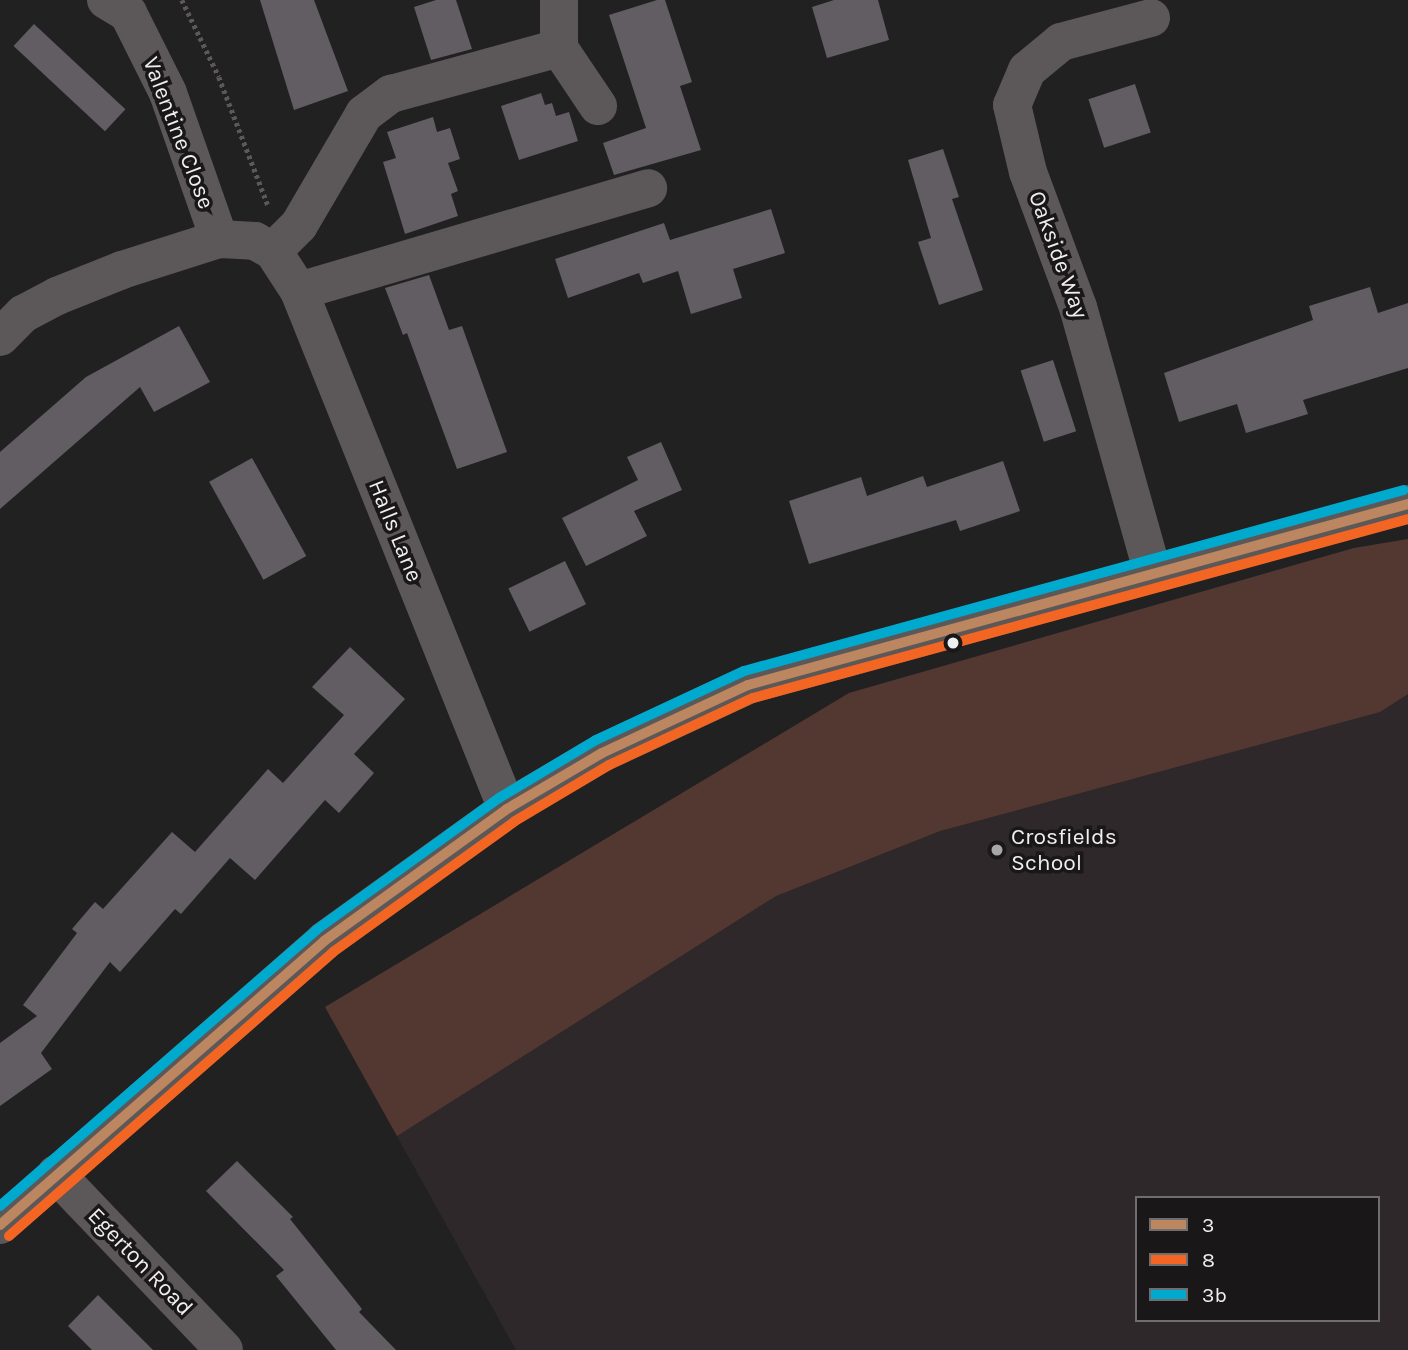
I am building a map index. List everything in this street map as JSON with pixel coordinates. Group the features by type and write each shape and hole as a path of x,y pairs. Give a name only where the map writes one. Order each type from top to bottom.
{"main road":[{"path":"0,1224 324,941 507,810 602,752 748,685 1408,504"}],"street":[{"name":"Valentine Close","path":"106,0 128,13 168,93 219,239"},
{"path":"559,0 559,48 598,106"},
{"name":"Oakside Way","path":"1151,18 1061,42 1027,70 1012,105 1028,172 1078,307 1153,574"},
{"path":"0,337 23,314 57,296 122,270 219,239 255,241 273,251 299,225 364,114 391,94 559,48"},
{"path":"299,291 648,188"},
{"name":"Halls Lane","path":"273,251 299,291 507,810"},
{"name":"Egerton Road","path":"56,1174 224,1350"}],"path":[{"path":"182,0 219,77 270,211 273,251"}],"shaded area":[{"name":"Crosfields School","path":"1408,539 1408,1350 516,1350 325,1007 849,693 1354,548"},
{"path":"1408,539 1408,694 1380,712 940,831 776,896 397,1136 325,1007 849,693 1354,548"}],"building":[{"path":"260,0 314,0 348,91 294,110"},
{"path":"436,0 456,0 472,49 431,60 414,7"},
{"path":"665,0 692,82 680,86 701,150 614,175 603,143 646,128 609,15"},
{"path":"834,0 878,0 889,40 827,58 812,7"},
{"path":"34,24 125,109 105,131 14,46"},
{"path":"1135,84 1151,133 1104,148 1088,99"},
{"path":"541,93 545,105 552,103 556,116 569,112 578,141 519,160 501,106"},
{"path":"433,117 437,132 450,128 460,159 448,163 458,191 451,194 458,216 405,234 383,162 396,158 387,132"},
{"path":"943,149 959,197 952,199 983,290 939,305 918,242 931,238 908,160"},
{"path":"771,209 785,253 733,269 742,298 691,314 678,271 643,283 639,273 568,298 555,259 664,223 670,240"},
{"path":"429,275 449,330 462,326 507,452 457,469 407,333 403,335 385,288"},
{"path":"1370,287 1378,313 1408,303 1408,368 1303,400 1308,414 1246,433 1237,404 1179,422 1164,373 1313,320 1309,306"},
{"path":"179,326 210,382 154,412 140,387 0,509 0,452 86,377"},
{"path":"1053,360 1076,431 1044,442 1021,371"},
{"path":"661,442 682,490 634,511 647,536 586,566 562,518 638,480 627,457"},
{"path":"252,458 306,556 263,580 209,482"},
{"path":"1003,461 1020,511 960,531 956,520 809,564 789,501 861,477 867,496 923,476 927,487"},
{"path":"565,561 586,604 529,632 508,589"},
{"path":"350,647 405,699 354,754 374,773 339,813 325,800 255,880 230,858 181,914 175,909 120,972 110,962 41,1053 52,1069 0,1106 0,1043 37,1016 23,1005 77,933 72,929 95,902 103,909 172,832 195,852 268,769 283,783 344,715 312,687"},
{"path":"237,1161 293,1217 290,1219 362,1309 359,1312 396,1350 336,1350 276,1276 284,1270 206,1191"},
{"path":"98,1295 153,1350 92,1350 68,1326"}],"transit line":[{"name":"3b","path":"0,1206 316,930 499,798 596,740 744,671 1404,490"},
{"name":"3","path":"0,1225 324,941 507,809 602,753 748,685 1408,504"},
{"name":"8","path":"9,1236 333,952 515,821 609,765 753,698 1408,519"}],"place":[{"name":"Crosfields School","path":"997,850"}]}
